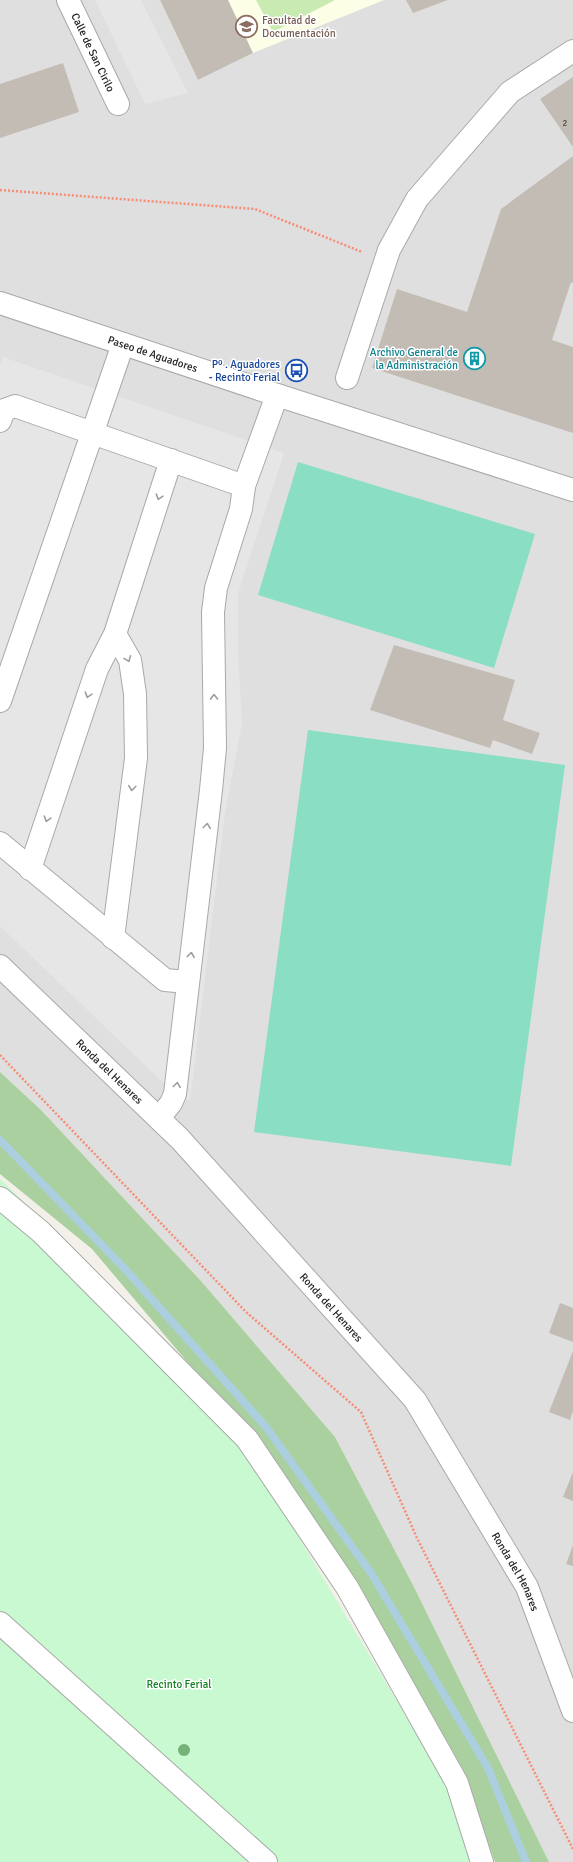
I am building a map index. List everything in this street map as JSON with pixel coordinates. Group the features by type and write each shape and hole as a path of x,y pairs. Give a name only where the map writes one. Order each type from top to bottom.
{"street":[{"name":"Calle de San Cirilo","path":"68,0 118,104"},
{"path":"347,378 389,250 417,199 510,92 573,51"},
{"name":"Paseo de Aguadores","path":"0,303 277,395 573,490"},
{"path":"0,702 123,344"},
{"path":"159,1118 171,1103 175,1094 215,748 213,612 216,588 241,509 244,486 277,395"},
{"path":"0,420 4,410 15,406 244,486"},
{"path":"30,869 97,669 115,634 171,460"},
{"path":"113,938 136,758 135,694 130,660 115,634"},
{"path":"0,843 164,980 188,982"},
{"name":"Ronda del Henares","path":"0,966 180,1139 415,1400 527,1587 573,1711"},
{"path":"0,1198 41,1232 247,1439 350,1593 457,1783 482,1862"},
{"path":"0,1623 266,1862"},
{"path":"464,1862 468,1850 471,1825"}],"path":[{"path":"0,190 255,209 385,262"},
{"path":"0,1055 246,1312 361,1412 417,1538 573,1849"}],"shaded area":[{"path":"0,0 573,0 573,1862 549,1862 414,1587 335,1437 201,1281 41,1110 0,1072"},
{"path":"95,0 141,0 188,93 145,104"},
{"name":"Facultad de Documentación","path":"160,0 384,0 253,53 198,80"},
{"path":"3,357 284,453 238,594 238,653 242,723 225,813 190,1101 175,1094 0,926 0,365"}],"green space":[{"path":"256,0 335,0 273,32"},
{"path":"298,462 535,534 494,668 258,595"},
{"path":"308,730 565,765 511,1166 254,1132"},
{"path":"0,1072 41,1110 201,1281 335,1437 414,1587 549,1862 495,1862 465,1780 253,1440 92,1249 0,1174"},
{"name":"Recinto Ferial","path":"0,1179 47,1224 242,1443 448,1786 481,1862 0,1862"}],"building":[{"path":"160,0 228,0 253,53 198,80"},
{"path":"406,0 448,0 413,13"},
{"path":"63,63 79,112 0,138 0,84"},
{"path":"573,77 573,147 540,99"},
{"path":"573,156 573,283 571,282 552,340 573,347 573,433 372,368 397,289 467,312 501,209"},
{"path":"394,645 515,680 503,720 540,733 532,754 493,740 490,748 370,710"},
{"path":"560,1303 573,1308 573,1342 549,1333"},
{"path":"573,1351 573,1411 570,1420 549,1412"},
{"path":"573,1472 573,1501 563,1497"},
{"path":"573,1545 573,1566 566,1564"}],"waterway":[{"path":"0,1140 125,1269 266,1427 371,1573 488,1768 526,1862"}],"place":[{"name":"Facultad de Documentación","path":"246,26"},
{"name":"Archivo General de la Administración","path":"474,358"},
{"name":"Pº . Aguadores - Recinto Ferial","path":"296,370"}]}
